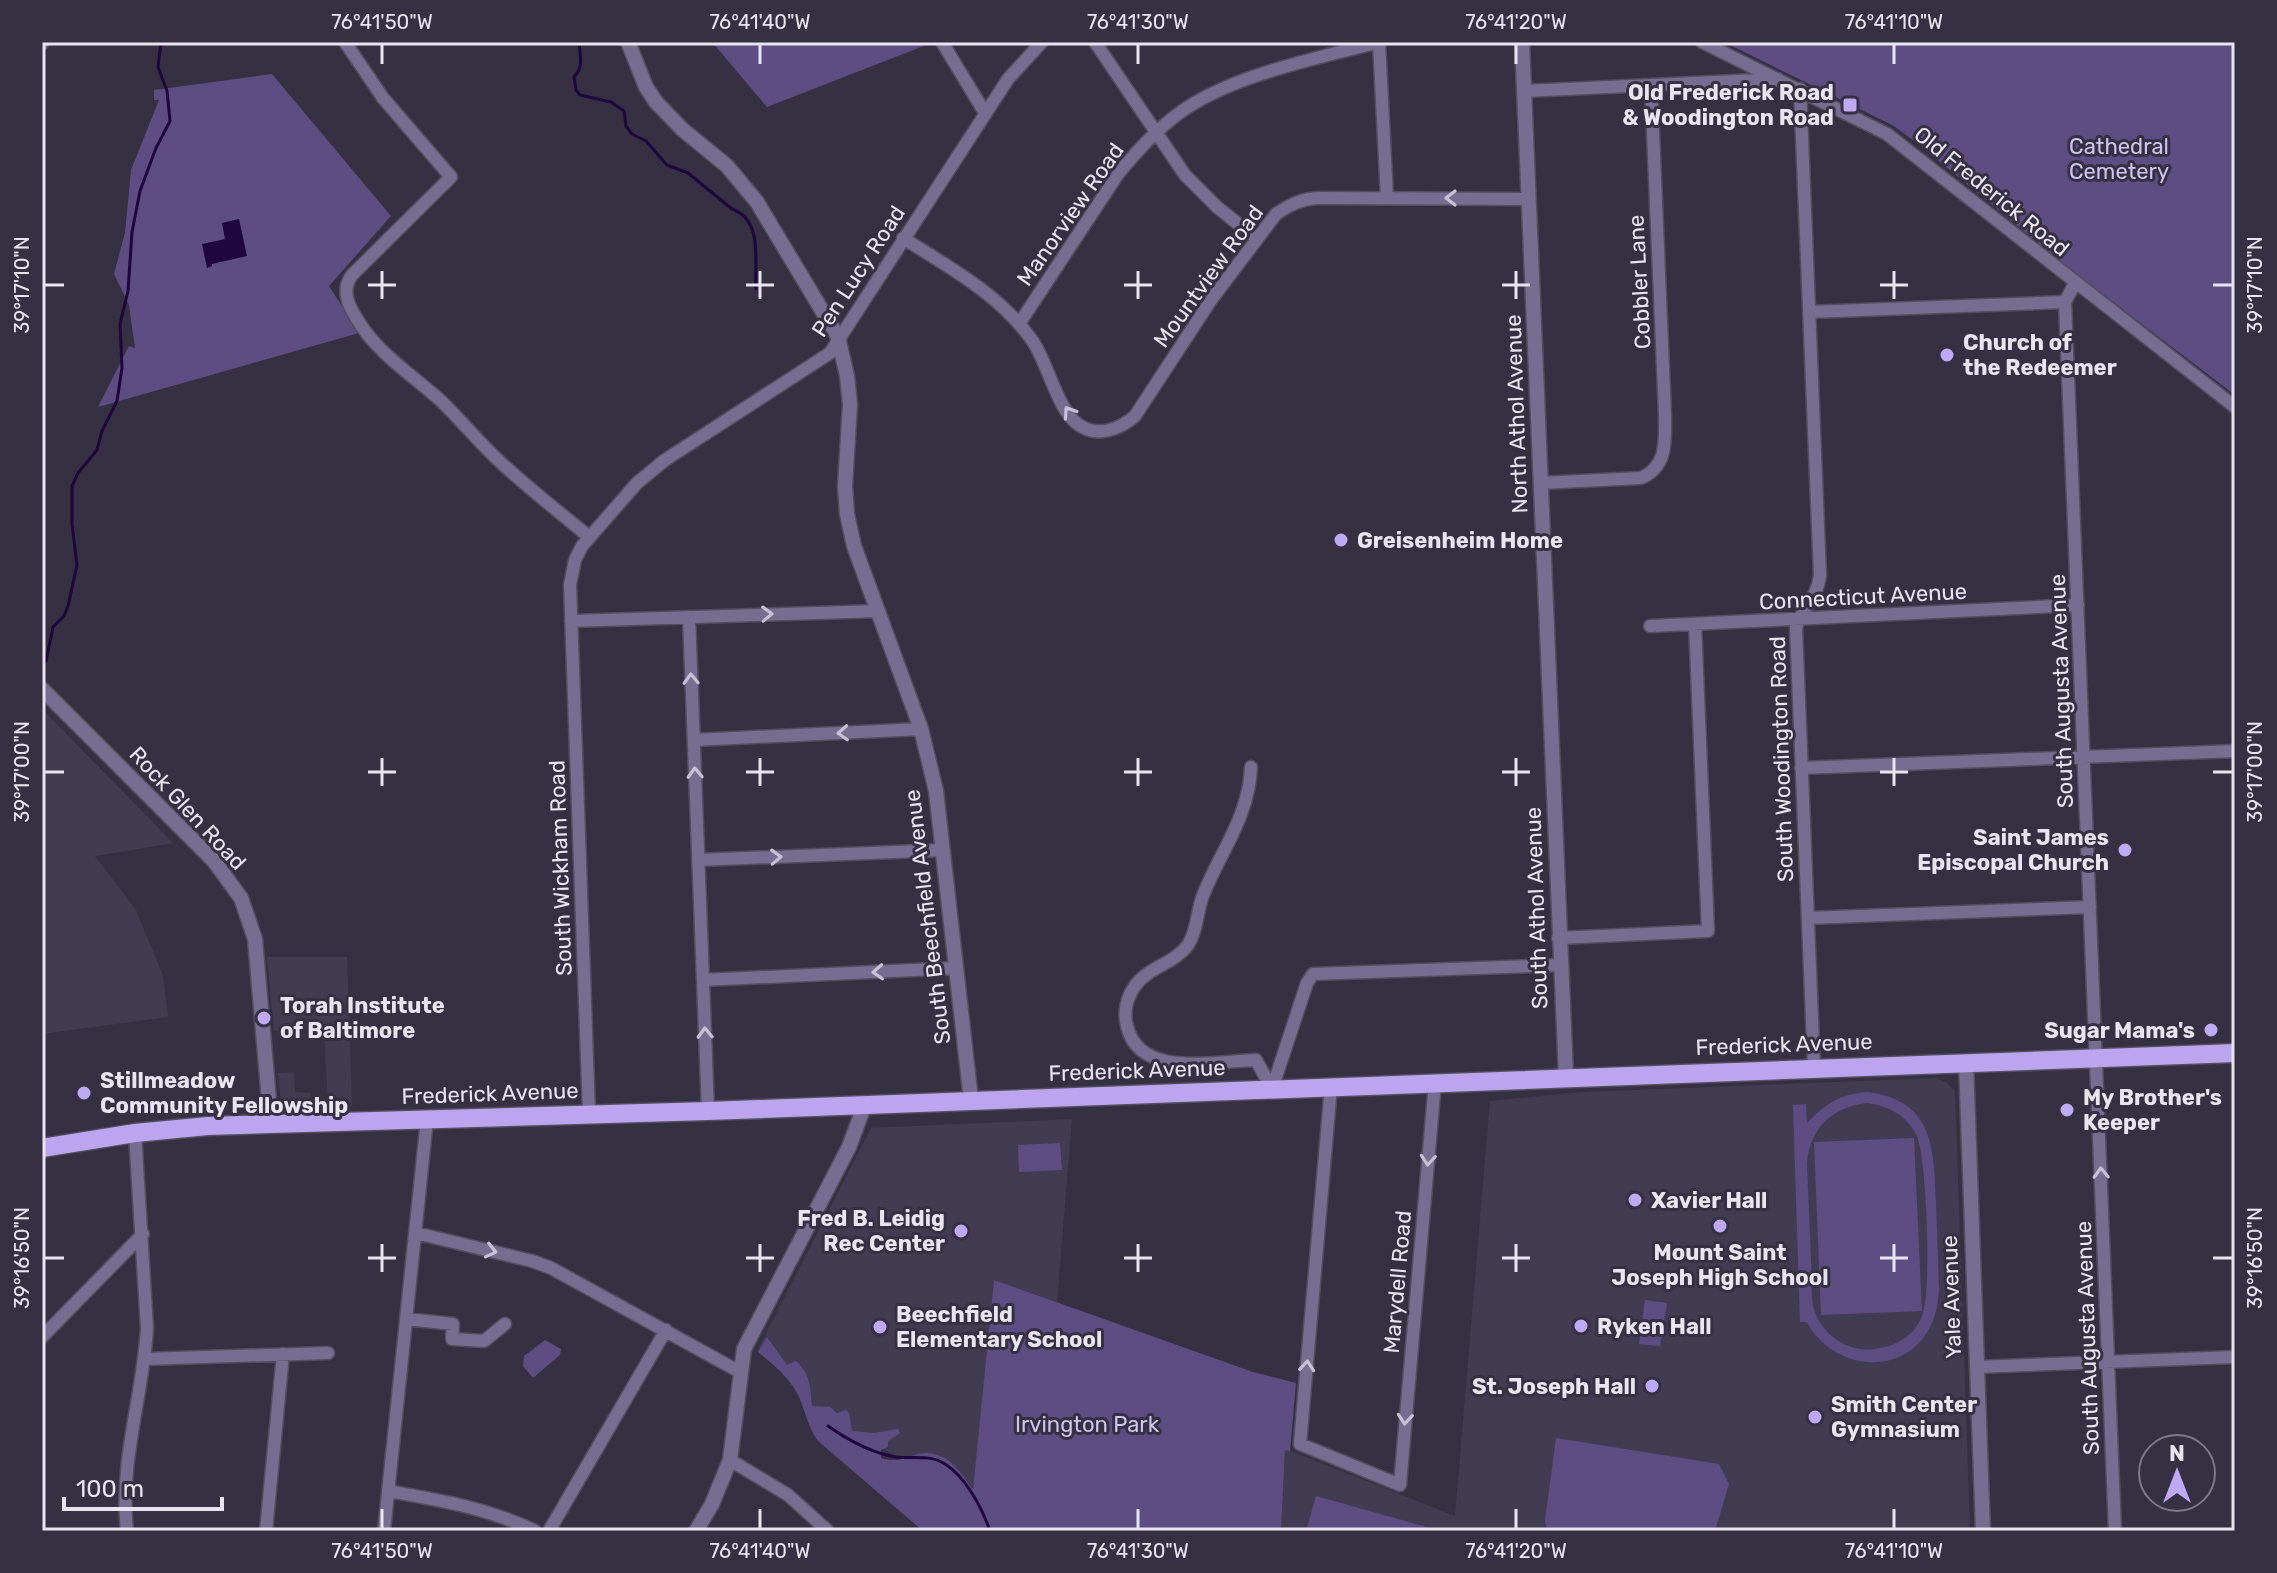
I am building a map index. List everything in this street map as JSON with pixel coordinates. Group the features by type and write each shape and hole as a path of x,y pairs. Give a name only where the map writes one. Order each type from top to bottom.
{"main road":[{"name":"Frederick Avenue","path":"42,1148 195,1127 708,1111 1566,1076 2235,1053"}],"street":[{"path":"345,42 383,98 451,177 346,283 345,291 358,322 376,344 444,403 497,459 588,536"},
{"name":"South Beechfield Avenue","path":"628,42 646,87 656,102 682,129 727,166 757,202 838,337 850,404 845,486 847,514 854,546 921,729 936,791 971,1100"},
{"path":"942,42 985,113"},
{"name":"Pen Lucy Road","path":"571,621 572,571 588,536 658,465 825,358 1008,79 1042,42"},
{"path":"1095,42 1185,175 1257,239"},
{"path":"1379,42 1387,198"},
{"name":"Manorview Road","path":"1019,324 1118,174 1155,133 1179,113 1232,85 1379,42"},
{"name":"North Athol Avenue","path":"1522,42 1547,641"},
{"name":"Old Frederick Road","path":"1702,42 1887,134 2235,407"},
{"path":"1524,91 1781,79"},
{"name":"Cobbler Lane","path":"1540,483 1630,480 1652,474 1666,445 1651,85"},
{"name":"South Woodington Road","path":"1800,89 1820,575 1814,598 1798,619 1796,628 1814,1068"},
{"name":"Mountview Road","path":"1019,324 1044,360 1064,407 1078,424 1094,431 1114,429 1135,416 1211,300 1276,214 1299,201 1321,198 1529,199"},
{"path":"903,238 984,290 1019,324"},
{"path":"1810,312 2065,302 2075,283"},
{"name":"South Augusta Avenue","path":"2065,302 2115,1531"},
{"name":"Connecticut Avenue","path":"1650,626 2078,605"},
{"path":"571,621 879,611"},
{"path":"689,617 708,1111"},
{"name":"South Wickham Road","path":"571,621 589,1114"},
{"path":"1558,938 1708,931 1695,624"},
{"name":"South Athol Avenue","path":"1547,641 1566,1076"},
{"name":"Rock Glen Road","path":"42,689 214,861 241,898 255,939 271,1124"},
{"path":"694,740 921,729"},
{"path":"1801,768 2235,751"},
{"path":"1251,767 1247,798 1231,843 1202,900 1187,946 1171,961 1141,978 1129,997 1125,1018 1131,1040 1148,1057 1173,1062 1256,1060 1272,1089"},
{"path":"698,860 943,850"},
{"path":"1808,918 2090,907"},
{"path":"1272,1089 1307,983 1313,974 1560,965"},
{"path":"703,980 956,968"},
{"name":"Yale Avenue","path":"1966,1062 1983,1531"},
{"name":"Marydell Road","path":"1331,1086 1300,1444 1400,1485 1435,1082"},
{"path":"696,1531 712,1504 730,1460 738,1413 742,1355 849,1147 865,1104"},
{"path":"384,1531 427,1119"},
{"path":"127,1531 124,1481 145,1359 147,1298 135,1133"},
{"path":"416,1233 551,1268 740,1372"},
{"path":"42,1337 143,1234"},
{"path":"407,1319 453,1324 452,1339 484,1341 505,1324"},
{"path":"549,1531 666,1330"},
{"path":"145,1359 328,1353"},
{"path":"266,1531 283,1354"},
{"path":"1976,1367 2235,1357"},
{"path":"730,1460 788,1495 828,1531"},
{"path":"388,1491 472,1508 508,1518 535,1531"}],"shaded area":[{"path":"239,219 247,256 207,268 202,244 225,239 222,223"},
{"path":"42,709 173,843 95,856 136,910 163,976 168,1017 42,1034"},
{"path":"267,957 347,957 352,1106 328,1107 324,1028 274,1031"},
{"path":"294,1072 295,1092 310,1093 311,1107 285,1108 281,1104 278,1073"},
{"name":"Mount Saint Joseph High School","path":"1936,1078 1955,1091 1970,1531 1281,1531 1285,1449 1455,1516 1490,1101 1583,1092"},
{"name":"Beechfield Elementary School","path":"1072,1119 1057,1302 994,1280 971,1515 935,1475 809,1412 792,1374 757,1351 871,1128"}],"green space":[{"path":"712,42 934,42 767,107"},
{"name":"Cathedral Cemetery","path":"1724,42 2235,42 2235,395 2071,270 1894,126"},
{"path":"272,74 391,216 329,286 359,333 98,407 129,346 135,348 129,305 114,274 125,233 131,170 159,100 154,100 154,90"},
{"path":"1867,1092 1889,1097 1917,1116 1926,1129 1931,1145 1935,1182 1939,1289 1935,1314 1924,1337 1911,1350 1879,1362 1846,1357 1817,1337 1807,1322 1800,1322 1793,1105 1806,1104 1807,1123 1834,1101","holes":["1875,1104 1907,1121 1920,1147 1925,1195 1927,1281 1922,1316 1914,1329 1904,1339 1890,1345 1865,1349 1837,1340 1823,1327 1814,1309 1807,1163 1813,1139 1825,1121 1854,1105"]},
{"path":"1914,1138 1922,1311 1821,1315 1814,1142"},
{"path":"1060,1143 1062,1170 1019,1172 1018,1145"},
{"name":"Irvington Park","path":"994,1280 1253,1372 1296,1383 1290,1451 1285,1450 1281,1531 923,1531 818,1441 794,1388 758,1352 767,1337 787,1365 796,1361 807,1376 812,1406 830,1407 837,1413 846,1410 852,1431 874,1433 898,1429 900,1433 888,1441 888,1447 881,1450 881,1458 896,1460 918,1454 936,1454 951,1463 973,1490"},
{"path":"1645,1300 1667,1303 1660,1346 1639,1344"},
{"path":"545,1340 561,1349 560,1355 533,1378 523,1366 524,1356"},
{"path":"1556,1438 1719,1464 1729,1484 1715,1531 1547,1531 1545,1521"},
{"path":"1316,1496 1441,1531 1306,1531"}],"waterway":[{"path":"46,661 53,627 64,616 68,606 77,565 72,524 72,486 78,473 97,450 102,431 117,401 122,368 120,324 128,291 132,232 140,191 170,121 167,91 158,67 161,42"},
{"path":"579,42 580,65 574,77 580,95 611,102 624,111 626,126 632,134 646,141 667,165 688,173 749,222 755,243 756,289"},
{"path":"828,1426 878,1452 896,1457 933,1459 945,1464 960,1477 972,1494 990,1531"}],"place":[{"name":"Old Frederick Road & Woodington Road","path":"1850,105"},
{"name":"Church of the Redeemer","path":"1947,355"},
{"name":"Greisenheim Home","path":"1341,540"},
{"name":"Saint James Episcopal Church","path":"2125,850"},
{"name":"Torah Institute of Baltimore","path":"264,1018"},
{"name":"Sugar Mama's","path":"2211,1030"},
{"name":"Stillmeadow Community Fellowship","path":"84,1093"},
{"name":"My Brother's Keeper","path":"2067,1110"},
{"name":"Xavier Hall","path":"1635,1200"},
{"name":"Mount Saint Joseph High School","path":"1720,1226"},
{"name":"Fred B. Leidig Rec Center","path":"961,1231"},
{"name":"Ryken Hall","path":"1581,1326"},
{"name":"Beechfield Elementary School","path":"880,1327"},
{"name":"St. Joseph Hall","path":"1652,1386"},
{"name":"Smith Center Gymnasium","path":"1815,1417"}]}
